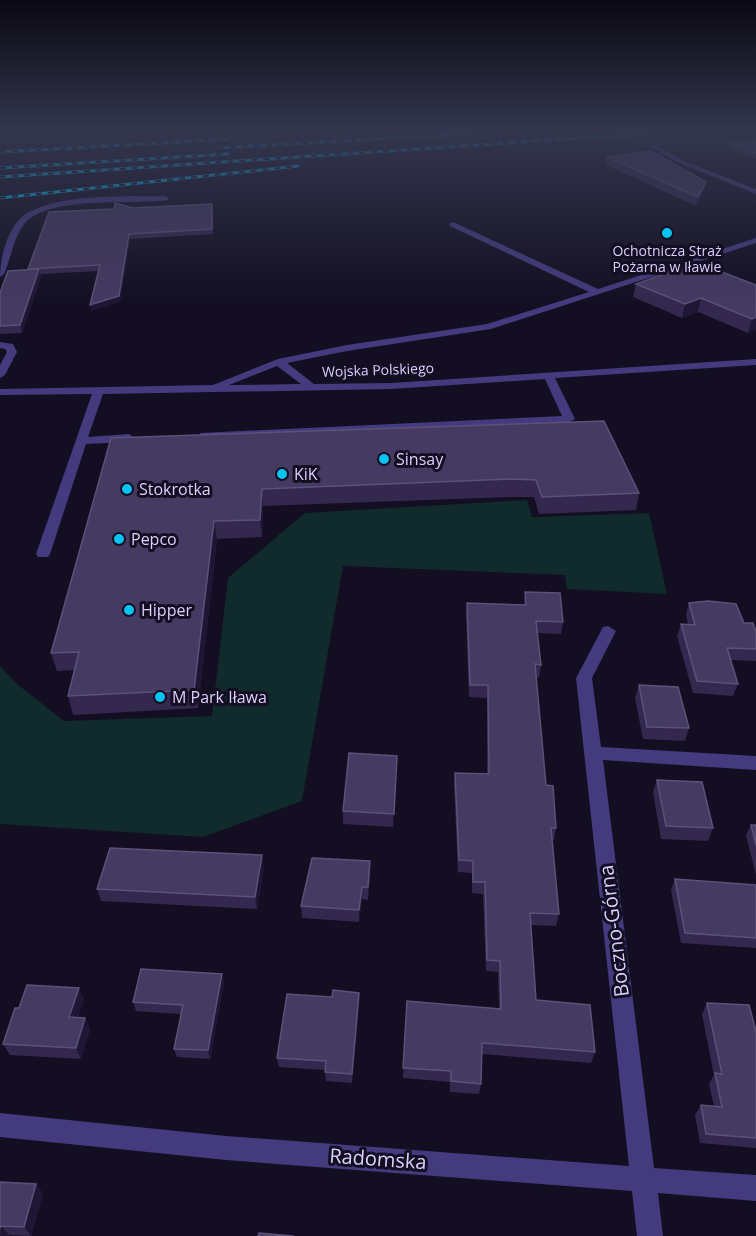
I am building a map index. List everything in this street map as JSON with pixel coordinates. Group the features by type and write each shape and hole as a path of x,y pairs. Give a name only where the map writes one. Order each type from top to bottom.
{"street":[{"path":"0,274 21,221 39,211 58,205 166,198"},
{"path":"453,224 598,293"},
{"path":"207,390 278,362 347,348 488,327 756,240"},
{"path":"0,345 9,346 12,352 0,375"},
{"path":"278,362 313,388"},
{"name":"Wojska Polskiego","path":"0,392 398,385 756,362"},
{"path":"188,436 569,419 548,375"},
{"path":"43,554 98,391"},
{"path":"81,441 141,438"},
{"name":"Boczno-Górna","path":"608,631 584,678 650,1236"},
{"path":"592,753 756,763"},
{"name":"Radomska","path":"0,1125 226,1148 756,1188"}],"green space":[{"path":"527,500 532,517 649,513 667,594 567,589 565,575 343,566 302,801 203,837 0,824 0,666 17,684 64,721 212,716 228,578 305,513"}],"building":[{"path":"681,190 702,190 698,197"},
{"path":"115,203 133,208 212,204 212,229 129,234 119,296 90,305 100,265 28,269 49,212 114,209"},
{"path":"696,262 756,285 756,317 752,319 701,298 685,304 636,284"},
{"path":"39,269 20,325 0,326 0,293 8,271"},
{"path":"604,421 639,493 542,497 536,480 513,479 262,489 260,520 214,521 194,690 68,696 79,652 51,653 111,438"},
{"path":"525,592 560,593 563,622 536,621 541,665 535,664 546,785 553,786 556,828 551,828 559,914 530,913 536,1000 590,1005 595,1052 482,1043 481,1084 451,1081 451,1071 403,1068 407,1001 501,1009 500,961 487,960 485,882 473,882 473,861 459,860 455,773 489,774 488,685 470,685 467,603 526,605"},
{"path":"708,601 736,604 744,623 753,623 756,632 756,649 727,648 738,684 697,681 681,624 695,625 689,603"},
{"path":"639,685 678,687 689,728 647,727"},
{"path":"349,753 397,756 394,814 343,811"},
{"path":"657,780 702,782 713,828 666,826"},
{"path":"751,825 756,825 756,845"},
{"path":"110,848 262,855 255,897 97,889"},
{"path":"312,858 370,861 368,887 362,887 359,910 301,906"},
{"path":"675,879 756,885 756,938 685,933"},
{"path":"141,969 222,974 208,1050 174,1049 183,1005 133,1002"},
{"path":"27,985 79,988 69,1017 85,1018 76,1048 3,1044 15,1008 19,1008"},
{"path":"333,990 359,993 352,1074 325,1072 326,1061 277,1058 287,994 332,997"},
{"path":"707,1003 749,1005 756,1031 756,1138 706,1134 701,1105 722,1107 715,1073 722,1074"},
{"path":"0,1182 36,1184 24,1227 1,1226 0,1228"},
{"path":"259,1233 294,1236 258,1236"}],"railway":[{"path":"0,198 77,190"}],"place":[{"name":"Ochotnicza Straż Pożarna w Iławie","path":"667,233"},
{"name":"Sinsay","path":"384,459"},
{"name":"KiK","path":"282,474"},
{"name":"Stokrotka","path":"127,489"},
{"name":"Pepco","path":"119,539"},
{"name":"Hipper","path":"129,610"},
{"name":"M Park Iława","path":"160,697"}]}
